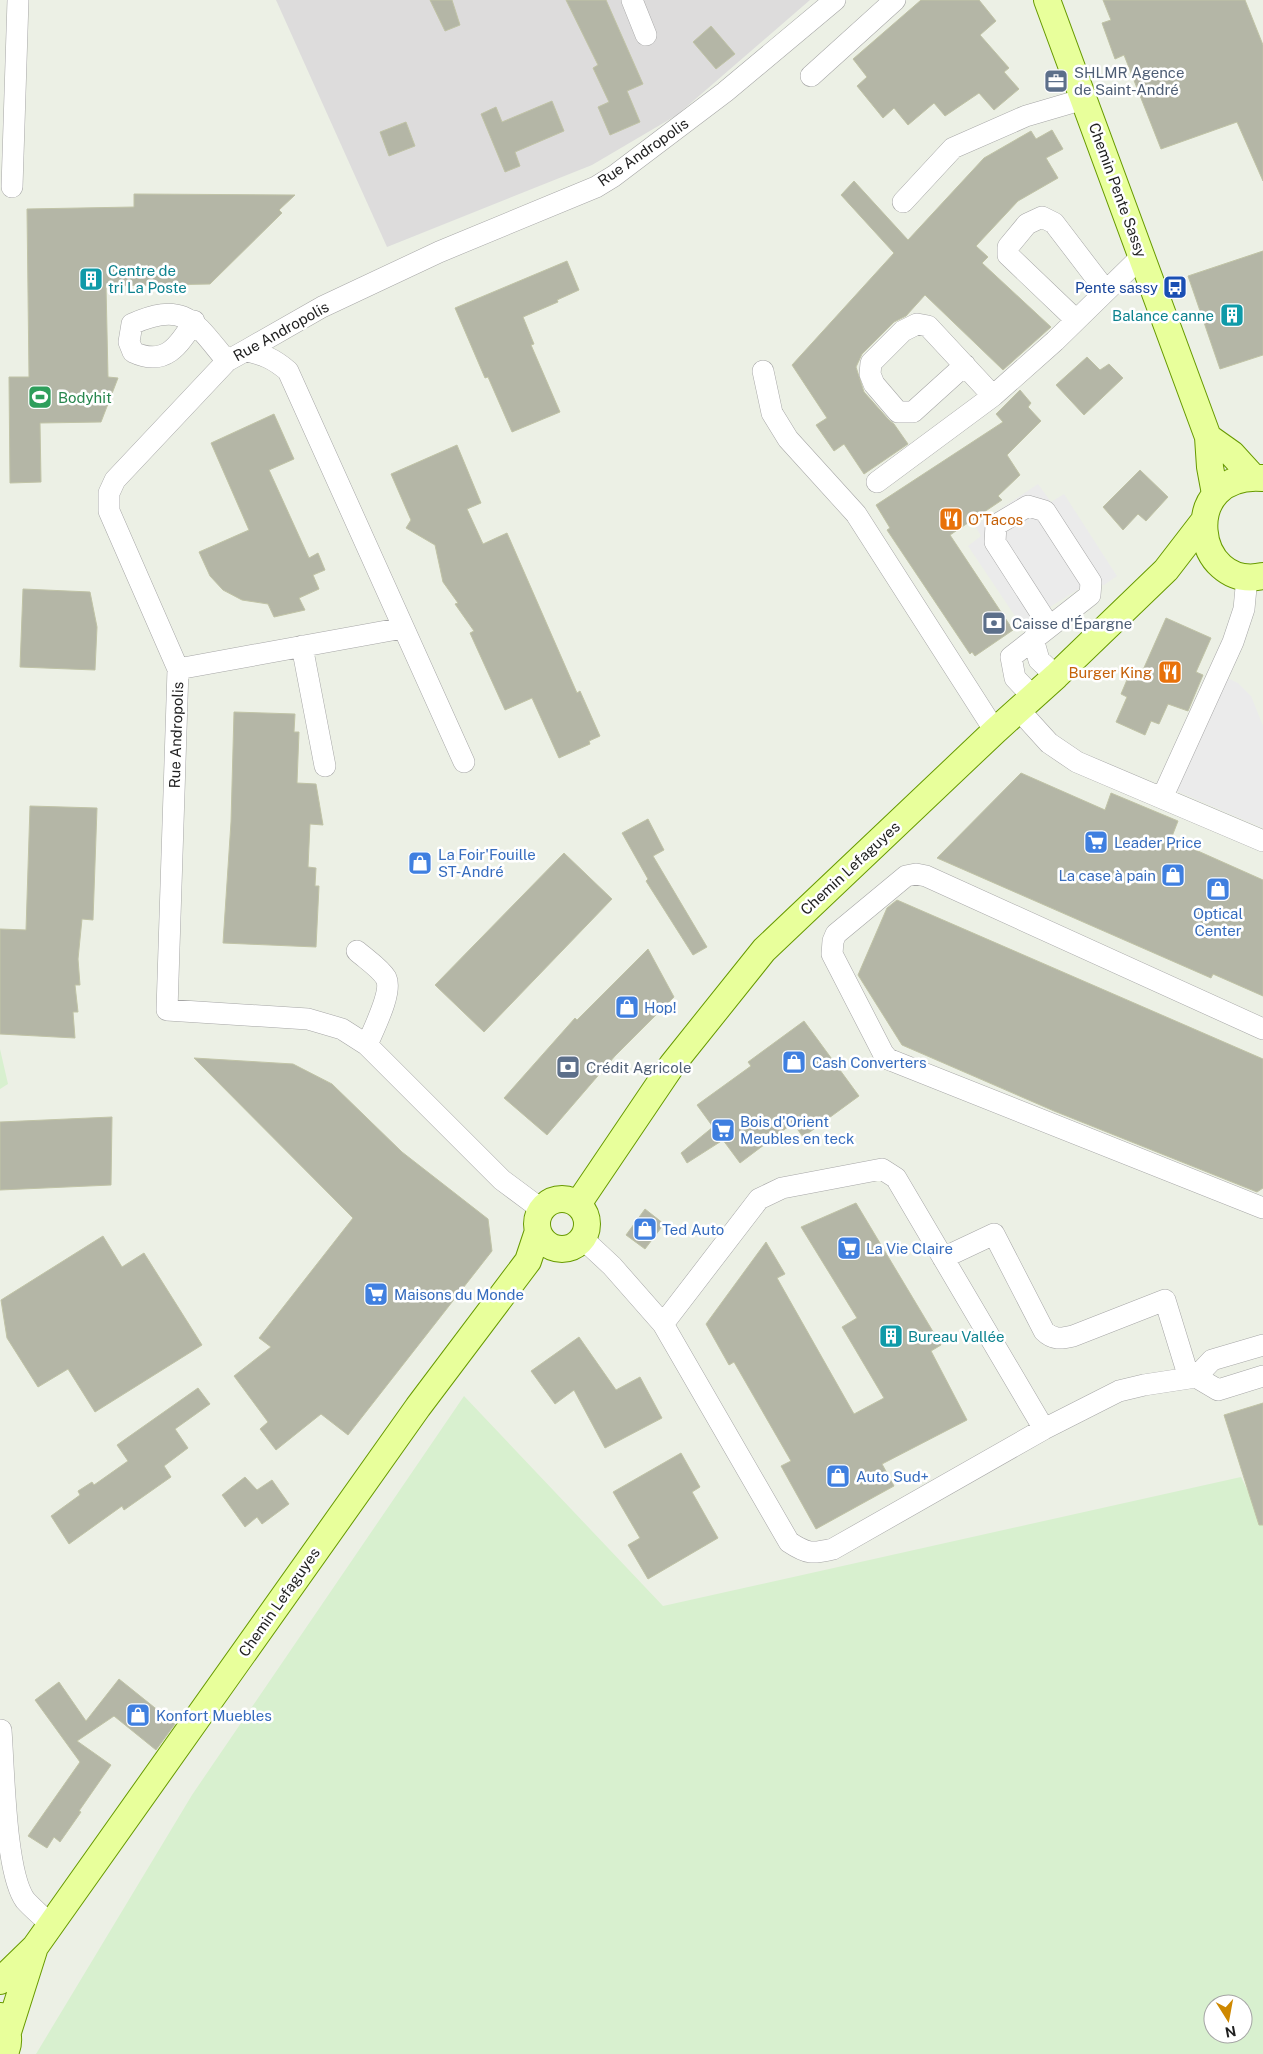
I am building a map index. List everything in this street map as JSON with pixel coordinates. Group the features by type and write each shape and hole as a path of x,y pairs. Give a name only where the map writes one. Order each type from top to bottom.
{"main road":[{"name":"Chemin Pente Sassy","path":"1047,0 1208,437 1210,466 1215,494"},
{"path":"1208,437 1232,454 1258,477"},
{"path":"1215,494 1232,482 1258,477"},
{"name":"Chemin Lefaguyes","path":"578,1204 672,1065 764,950 1166,570 1203,522 1208,506 1215,494"},
{"path":"1203,522 1204,536 1208,548 1216,560 1236,574 1255,576"},
{"path":"1166,570 1216,560"},
{"path":"528,1261 572,1244 586,1232 587,1217 578,1204 571,1200 555,1199 547,1203 540,1220 541,1239 547,1244 572,1244"},
{"name":"Chemin Lefaguyes","path":"0,1981 34,1947 418,1408 528,1261 540,1220"},
{"name":"Chemin Lefaguyes","path":"4,2034 34,1947"}],"street":[{"path":"12,187 18,0"},
{"path":"632,0 646,35"},
{"name":"Rue Andropolis","path":"367,1045 342,1029 308,1020 167,1010 178,669 109,511 109,493 115,480 236,356 322,307 439,252 596,187 614,176 725,92 835,0"},
{"path":"811,76 895,0"},
{"path":"903,202 952,148 1026,116 1084,99"},
{"path":"1076,320 1008,255 1008,248 1027,224 1042,217 1054,223 1106,291"},
{"path":"877,482 993,396 1142,256"},
{"path":"194,321 236,356 263,354 276,360 288,371 464,762"},
{"path":"964,366 912,412 898,412 874,384 870,374 871,363 903,331 917,324 928,326 993,396"},
{"path":"763,370 772,413 788,439 856,514 996,731"},
{"path":"1056,676 1039,660 1041,633 995,542 996,526 1028,506 1045,511 1091,582 1090,595 1041,633 1011,657 1015,678 1026,703 1049,743 1077,762 1263,841"},
{"path":"1162,798 1233,642 1255,576"},
{"path":"178,669 403,628"},
{"path":"302,646 325,766"},
{"path":"1263,1029 926,876 916,874 906,876 836,934 833,941 832,954 883,1053 888,1059 1263,1208"},
{"path":"358,951 385,976 388,983 387,995 367,1045 540,1220"},
{"path":"663,1324 759,1200 782,1188 882,1169 896,1178 1044,1429"},
{"path":"943,1258 994,1234 1044,1331 1050,1337 1059,1339 1073,1336 1165,1300 1193,1377 1218,1390 1263,1376"},
{"path":"572,1244 612,1266 663,1324 789,1542 803,1552 819,1553 833,1549 1044,1429 1119,1391 1193,1377 1212,1360 1263,1345"},
{"path":"1,1730 9,1840 15,1877 25,1899 50,1924"}],"shaded area":[{"path":"276,0 810,0 677,115 592,165 387,247"},
{"path":"1038,484 1051,502 1064,494 1117,576 1104,585 1082,587 1021,625 968,546 981,536 975,526"},
{"path":"1219,674 1238,683 1251,696 1263,726 1263,828 1167,787"}],"green space":[{"path":"0,1049 8,1084 0,1089"},
{"path":"464,1396 663,1606 1241,1477 1263,1521 1263,2054 36,2054 192,1795"}],"building":[{"path":"430,0 452,0 460,25 445,31"},
{"path":"566,0 606,0 643,84 627,91 640,122 610,135 598,107 609,102 593,68 598,65"},
{"path":"921,0 979,0 996,21 980,35 1009,68 1004,72 1019,89 994,110 979,93 945,116 934,103 908,125 894,108 883,118 857,86 867,77 853,59"},
{"path":"1103,0 1245,0 1263,45 1263,181 1237,122 1161,149 1124,55 1115,59 1102,23 1111,20"},
{"path":"711,26 735,54 716,69 693,42"},
{"path":"552,101 564,131 515,152 520,166 505,172 481,114 496,107 502,122"},
{"path":"406,122 415,146 389,156 380,132"},
{"path":"1052,130 1063,149 1046,158 1058,178 1018,201 976,246 988,257 982,263 1051,327 1003,370 925,295 906,316 894,322 862,354 856,367 864,392 894,424 908,444 864,474 844,444 834,451 816,425 827,418 792,365 894,253 841,195 854,181 908,240 984,158 1031,131 1036,139"},
{"name":"Centre de tri La Poste","path":"134,194 295,195 279,210 282,213 210,284 106,286 108,377 118,378 101,422 40,423 41,482 10,483 9,377 29,377 27,209 134,207"},
{"name":"Balance canne","path":"1263,251 1263,355 1220,369 1188,276"},
{"path":"567,261 579,290 557,300 558,302 523,317 534,344 531,345 560,412 512,432 488,377 485,378 455,308"},
{"path":"1087,357 1100,370 1109,364 1123,378 1084,415 1056,385"},
{"path":"1020,390 1031,403 1028,407 1041,421 1007,455 1020,475 998,496 1002,500 950,535 1013,630 975,656 972,652 970,654 887,530 890,528 876,505 1003,422 996,414"},
{"path":"274,414 294,459 269,470 309,558 318,553 325,570 313,575 319,589 299,598 305,610 274,617 268,604 242,600 223,590 210,576 199,552 249,530 211,443"},
{"path":"457,445 481,503 467,509 483,544 507,533 577,693 580,691 600,736 589,741 590,744 559,758 532,698 505,710 470,633 474,631 455,604 458,603 443,582 435,545 406,528 411,520 391,474"},
{"path":"1140,470 1168,497 1146,521 1138,514 1123,530 1103,507"},
{"path":"23,589 90,592 97,627 95,670 20,667"},
{"path":"1166,618 1211,638 1196,672 1203,675 1188,711 1168,704 1159,724 1151,721 1145,735 1116,722 1127,697 1121,694 1129,675 1139,679"},
{"path":"234,712 295,714 294,732 299,732 297,783 316,784 323,825 310,824 308,867 316,868 315,886 319,886 316,947 223,943 231,822"},
{"path":"1021,773 1105,810 1111,793 1178,821 1171,839 1263,880 1263,996 1213,974 1211,978 937,858"},
{"path":"30,806 97,808 93,920 82,919 78,959 80,985 75,985 78,1012 73,1012 75,1038 0,1034 0,929 26,930"},
{"path":"648,819 664,850 653,856 707,947 693,955 646,881 648,879 622,833"},
{"path":"564,853 612,899 484,1032 435,985"},
{"path":"897,900 1263,1059 1263,1188 1257,1192 1054,1111 902,1045 858,975 887,908"},
{"path":"648,949 674,997 615,1056 547,1135 504,1098 575,1018 577,1020"},
{"path":"804,1021 859,1096 803,1137 793,1123 740,1163 723,1140 687,1163 681,1153 713,1127 697,1105 751,1066 748,1062"},
{"name":"Maisons du Monde","path":"194,1058 293,1064 332,1084 402,1152 488,1219 492,1251 348,1435 321,1414 276,1450 260,1429 268,1422 234,1376 271,1347 259,1338 353,1218"},
{"path":"112,1117 111,1185 0,1190 0,1122"},
{"path":"856,1203 941,1345 931,1351 967,1420 882,1464 894,1486 816,1529 781,1466 791,1461 734,1362 729,1365 706,1324 766,1242 785,1274 777,1278 854,1414 884,1398 842,1327 857,1318 801,1227"},
{"name":"Ted Auto","path":"645,1209 664,1224 645,1249 626,1235"},
{"path":"103,1236 122,1267 144,1253 202,1345 95,1412 68,1369 38,1387 7,1338 1,1300"},
{"path":"579,1337 616,1390 640,1377 662,1418 605,1448 574,1390 555,1404 531,1371"},
{"path":"198,1388 210,1404 175,1429 188,1448 164,1466 171,1477 124,1510 122,1506 69,1544 51,1516 80,1495 78,1491 92,1482 94,1485 128,1461 117,1445"},
{"path":"1263,1403 1263,1525 1259,1525 1224,1415"},
{"path":"681,1453 700,1487 692,1492 718,1538 648,1579 628,1545 640,1538 613,1492"},
{"path":"245,1477 257,1490 272,1480 289,1504 262,1524 257,1517 245,1527 222,1495"},
{"path":"119,1679 175,1724 156,1750 114,1716 77,1741 111,1765 60,1842 54,1837 47,1848 28,1836 80,1762 35,1700 59,1682 86,1721"}],"place":[{"name":"SHLMR Agence de Saint-André","path":"1056,81"},
{"name":"Centre de tri La Poste","path":"91,279"},
{"name":"Pente sassy","path":"1175,287"},
{"name":"Balance canne","path":"1232,315"},
{"name":"Bodyhit","path":"40,397"},
{"name":"O'Tacos","path":"951,519"},
{"name":"Caisse d'Épargne","path":"994,623"},
{"name":"Burger King","path":"1170,672"},
{"name":"Leader Price","path":"1096,842"},
{"name":"La Foir'Fouille ST-André","path":"420,863"},
{"name":"La case à pain","path":"1173,875"},
{"name":"Optical Center","path":"1218,889"},
{"name":"Hop!","path":"627,1007"},
{"name":"Cash Converters","path":"794,1062"},
{"name":"Crédit Agricole","path":"568,1067"},
{"name":"Bois d'Orient Meubles en teck","path":"723,1130"},
{"name":"Ted Auto","path":"645,1229"},
{"name":"La Vie Claire","path":"849,1248"},
{"name":"Maisons du Monde","path":"376,1294"},
{"name":"Bureau Vallée","path":"891,1336"},
{"name":"Auto Sud+","path":"838,1476"},
{"name":"Konfort Muebles","path":"138,1715"}]}
